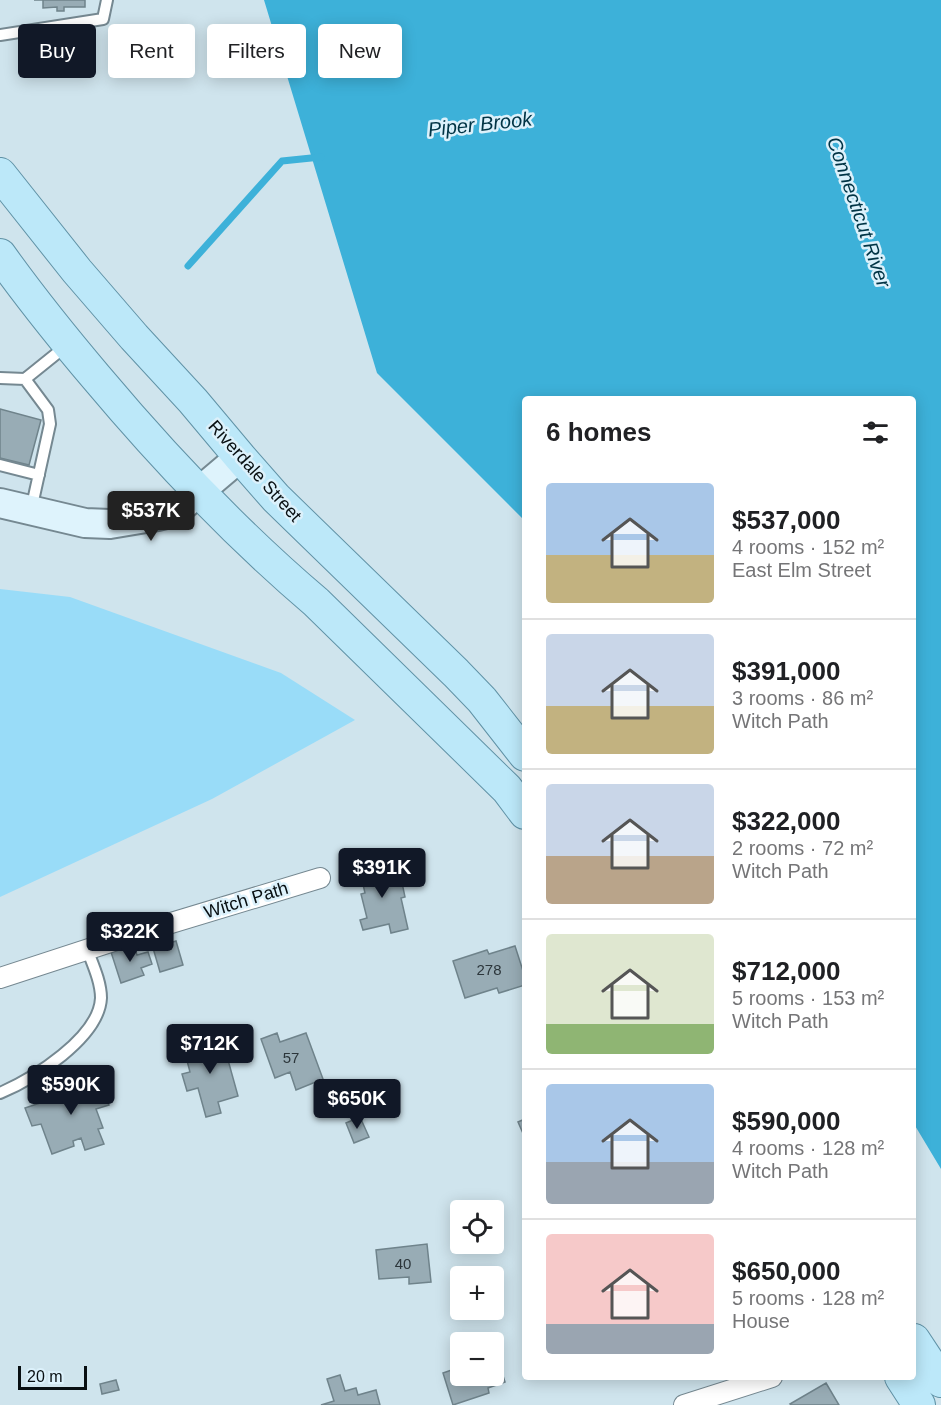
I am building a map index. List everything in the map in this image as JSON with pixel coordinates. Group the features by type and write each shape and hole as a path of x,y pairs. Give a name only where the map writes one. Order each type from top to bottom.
{"main road":[{"name":"Riverdale Street","path":"0,174 77,271 240,457 297,518 385,602 482,700 522,751"},
{"path":"0,255 68,344 124,410 199,492 283,574 316,602 507,789 522,809"},
{"path":"0,503 85,523 110,524 134,521 176,512 240,457"},
{"path":"916,1343 941,1381"},
{"path":"903,1380 919,1405"}],"street":[{"name":"Witch Path","path":"0,978 320,878"},
{"path":"684,1405 763,1380"}],"lane":[{"path":"0,35 103,18 107,0"},
{"path":"0,378 25,379 68,344"},
{"path":"25,379 48,410 50,424 31,510"},
{"path":"0,465 39,476"},
{"path":"0,1093 14,1087 54,1061 73,1046 94,1021 101,1001 101,988 87,949"}],"shaded area":[{"path":"0,589 70,597 281,673 355,720 212,799 0,897"}],"water":[{"name":"Connecticut River","path":"264,0 941,0 941,1169 916,1127 916,396 522,396 522,518 377,373 288,78 306,78 306,24 271,24"}],"building":[{"path":"43,0 85,0 85,7 64,7 64,11 57,11 57,7 43,8"},
{"path":"0,409 41,420 29,465 0,458"},
{"path":"384,861 387,876 391,875 392,880 401,878 405,897 401,898 408,929 391,933 389,924 363,930 360,920 367,918 361,894 365,893 359,867"},
{"path":"176,941 183,965 160,972 153,948"},
{"path":"134,945 137,955 148,952 152,964 141,968 144,975 121,983 111,952"},
{"path":"515,946 522,968 522,986 499,993 497,988 465,998 453,961 487,950 489,954"},
{"path":"277,1033 280,1042 306,1033 323,1079 296,1090 290,1072 275,1078 261,1039"},
{"path":"218,1037 219,1043 223,1042 238,1096 218,1102 221,1113 206,1117 198,1088 187,1091 182,1074 190,1072 185,1053 203,1048 201,1041"},
{"path":"83,1078 87,1088 101,1083 109,1105 96,1109 103,1128 98,1129 104,1144 85,1150 81,1138 73,1141 74,1146 52,1154 41,1124 32,1126 25,1108 52,1099 51,1094 70,1088 68,1083"},
{"path":"360,1117 369,1137 354,1143 346,1123"},
{"path":"427,1244 431,1282 409,1284 409,1277 379,1279 376,1250"},
{"path":"450,1371 450,1386 494,1386 488,1388 489,1393 453,1405 443,1373"},
{"path":"340,1375 345,1391 356,1388 358,1395 376,1390 380,1405 321,1405 334,1401 327,1379"},
{"path":"116,1380 119,1390 102,1394 100,1384"},
{"path":"826,1383 839,1405 790,1404"}],"waterway":[{"name":"Piper Brook","path":"188,266 282,161 321,157"}]}
